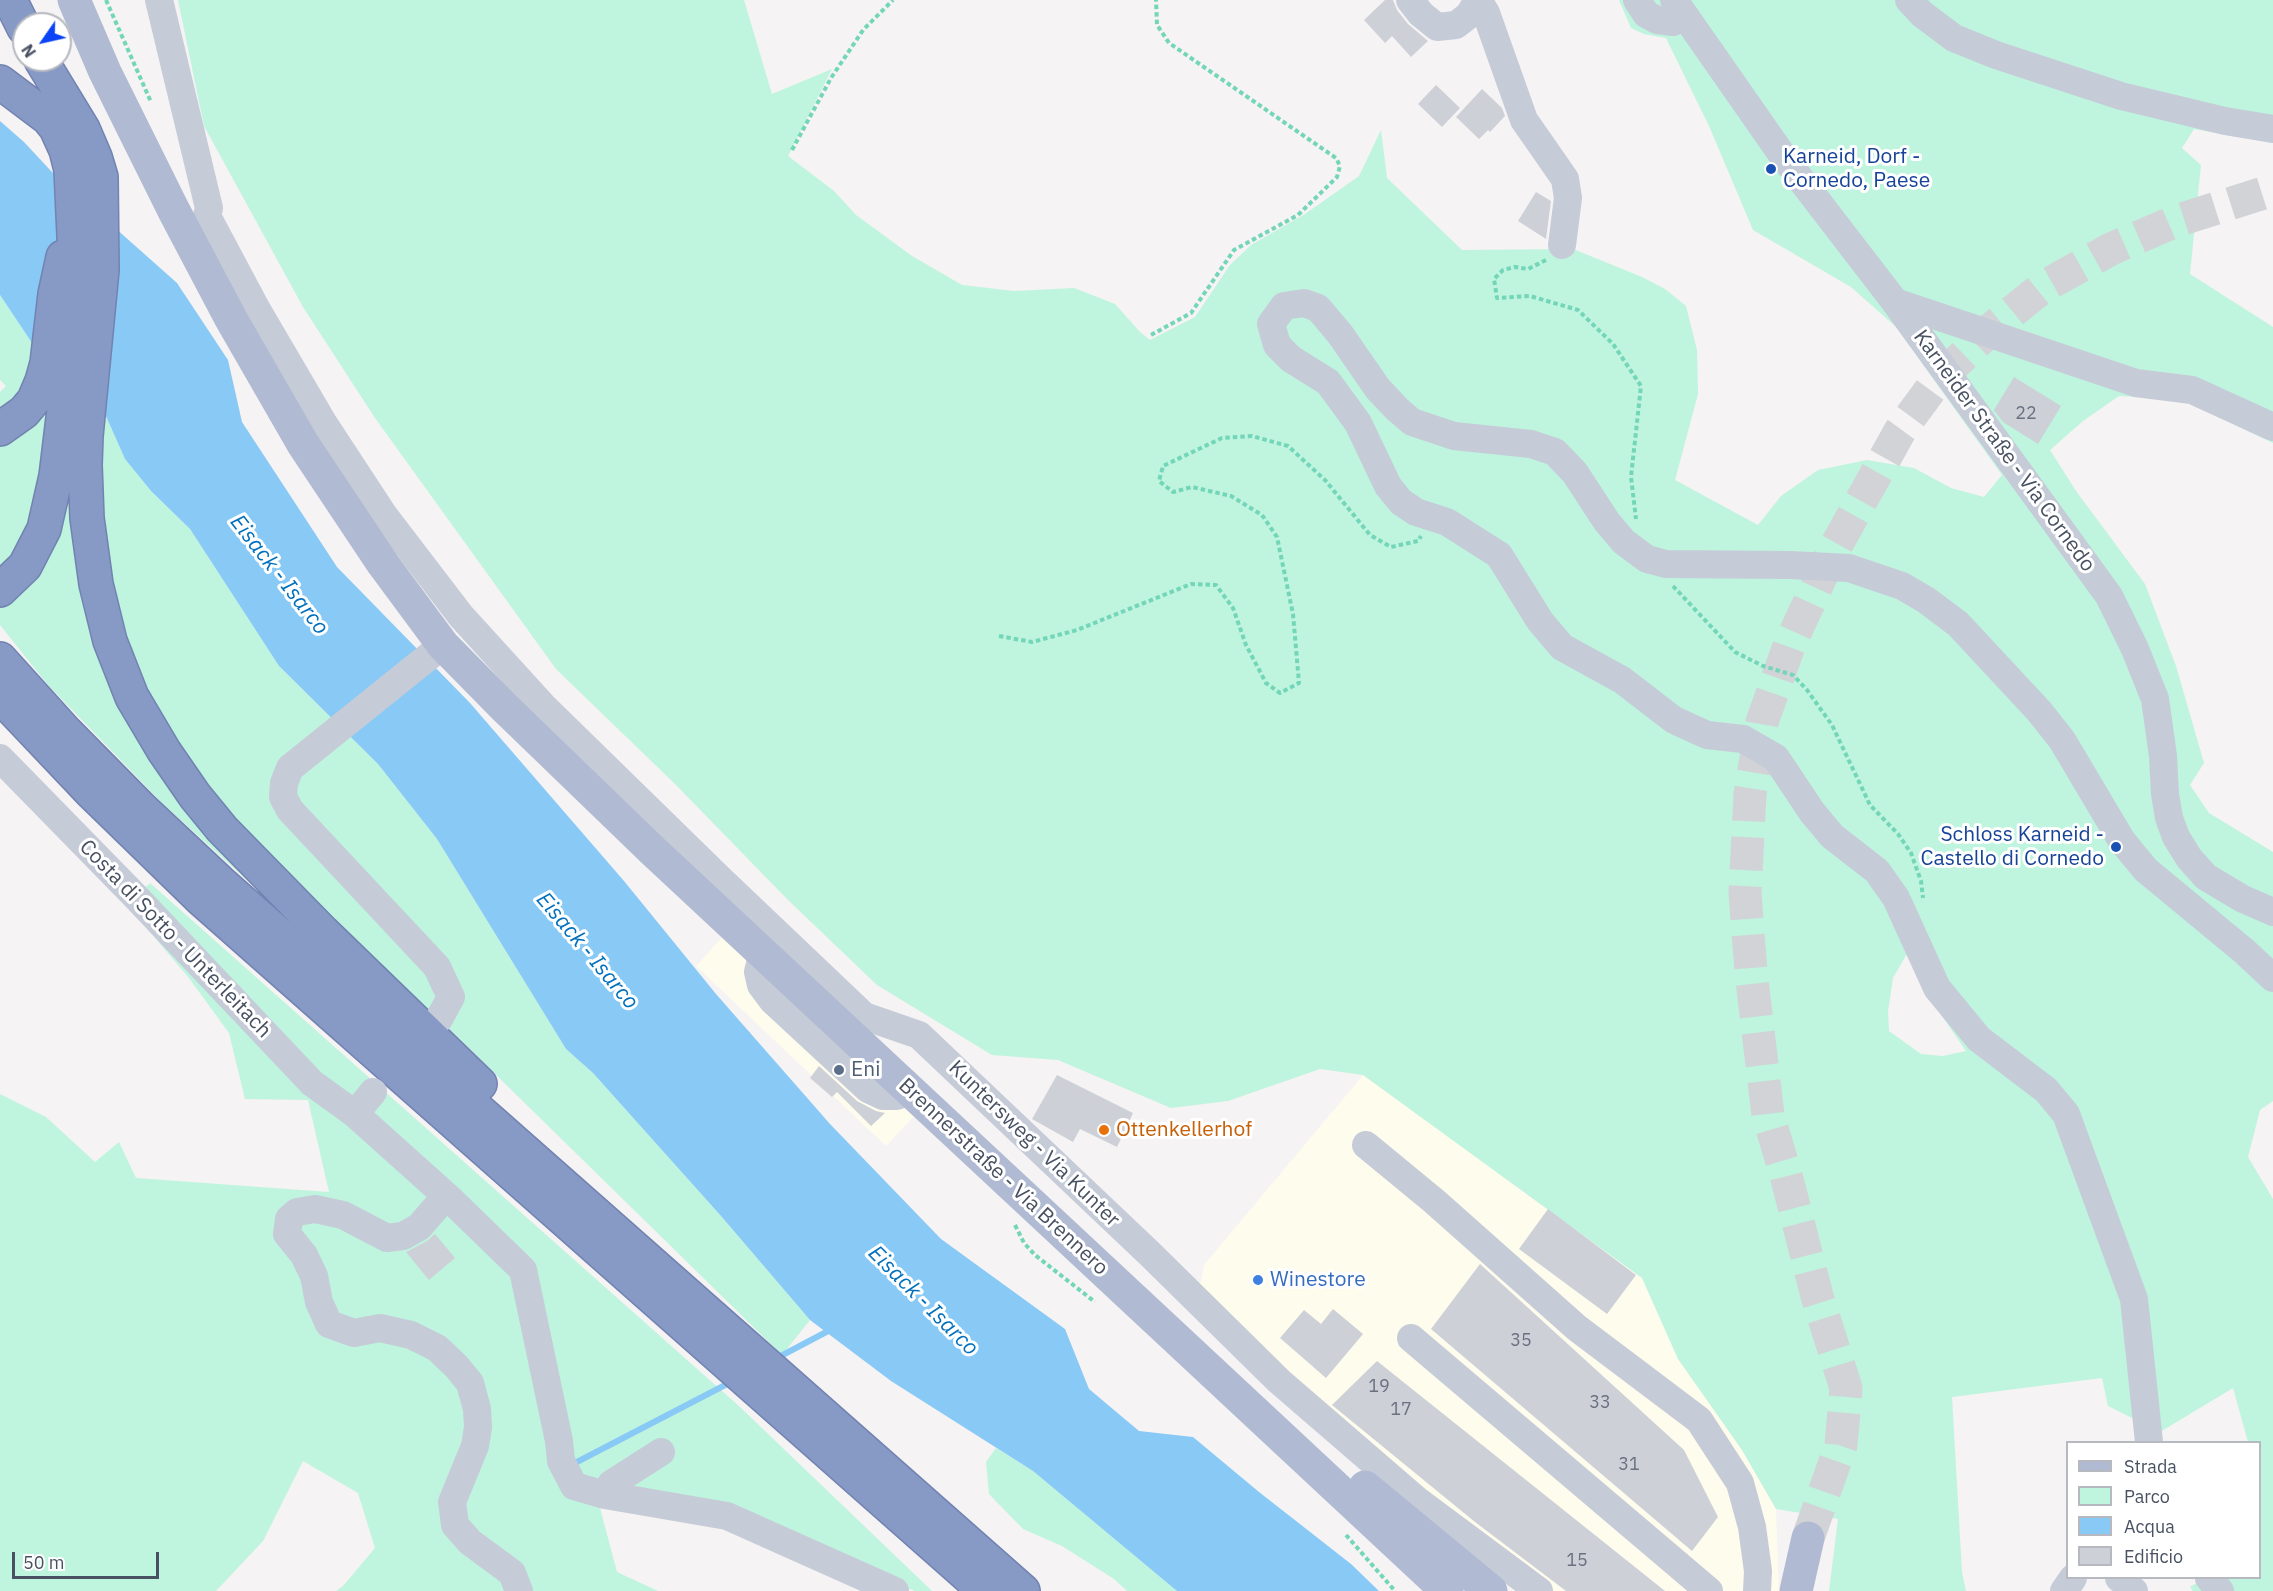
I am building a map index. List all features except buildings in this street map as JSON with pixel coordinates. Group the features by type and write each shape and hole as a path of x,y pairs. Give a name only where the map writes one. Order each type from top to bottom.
{"highway":[{"path":"0,590 25,566 44,529 56,477 87,222 86,174 95,157 83,129 48,72"},
{"path":"0,82 48,118 56,128 66,150 86,174"},
{"path":"0,429 17,418 34,400 42,381 47,363 55,294 87,222"},
{"path":"87,222 102,270 85,465 87,518 96,584 110,641 132,697 164,751 222,830 507,1111 532,1139 575,1197"},
{"path":"0,659 66,732 211,874 575,1197 701,1325"},
{"path":"5,703 91,792 202,900 842,1448 1023,1591"},
{"path":"842,1448 985,1591"}],"main road":[{"name":"Brennerstraße - Via Brennero","path":"74,0 105,72 231,319 303,444 438,649 505,708 652,850 1217,1377"},
{"path":"1217,1377 1447,1591"},
{"path":"1217,1377 1352,1476 1491,1591"},
{"path":"1341,1492 1381,1552 1416,1591"},
{"path":"1796,1591 1808,1538"}],"street":[{"name":"Kuntersweg - Via Kunter","path":"159,0 209,208 207,216 256,308 324,424 383,514 461,616 543,706 864,1016 919,1035 1279,1381 1418,1501 1539,1591"},
{"path":"1410,0 1421,14 1437,27 1456,25 1469,15 1478,0 1486,13 1524,120 1565,179 1568,198 1562,245"},
{"path":"1637,0 1646,14 1657,20 1673,22 1678,6"},
{"path":"1909,0 1922,14 1954,38 1996,56 2121,96 2226,121 2273,129"},
{"name":"Karneider Straße - Via Cornedo","path":"1678,6 1785,159 1895,302 2109,596 2135,649 2155,699 2163,756 2164,794 2169,818 2176,837 2189,858 2206,877 2273,912"},
{"path":"1895,302 2136,383 2192,390 2273,427"},
{"path":"2149,1441 2134,1299 2066,1114 2046,1090 1979,1039 1936,988 1896,898 1876,871 1832,836 1812,812 1776,758 1743,739 1707,735 1674,720 1622,680 1562,647 1540,621 1499,555 1447,522 1416,512 1401,502 1388,486 1358,423 1328,382 1291,359 1277,345 1272,324 1284,306 1304,303 1318,308 1340,334 1378,389 1397,410 1413,422 1454,436 1531,444 1556,452 1575,473 1607,522 1624,542 1647,559 1676,564 1849,568 1902,586 1926,600 1958,624 2039,711 2062,740 2122,841 2146,870 2273,978"},
{"path":"438,649 290,768 284,783 283,797 290,810 437,967 451,997 439,1019"},
{"name":"Costa di Sotto - Unterleitach","path":"0,758 135,896 312,1083 364,1103 446,1196 523,1270 559,1441 561,1461 574,1486 605,1495 727,1516 895,1591"},
{"path":"1366,1145 1434,1201 1577,1328 1699,1420 1740,1483 1752,1527 1758,1571 1757,1591"},
{"path":"446,1196 419,1227 403,1236 387,1238 344,1215 315,1209 297,1212 289,1220 287,1234 304,1255 314,1276 319,1302 329,1324 354,1334 380,1328 411,1335 437,1348 456,1365 470,1383 477,1409 478,1427 475,1446 452,1502 455,1525 470,1542 512,1573 519,1591"},
{"path":"1411,1338 1709,1591"},
{"path":"605,1495 610,1484 661,1452"},
{"path":"2120,1579 2134,1591"},
{"path":"2211,1579 2220,1591"}],"path":[{"path":"106,0 155,110"},
{"path":"792,150 831,78 863,30 893,0"},
{"path":"1151,335 1191,313 1234,250 1298,214 1337,177 1340,166 1336,158 1169,43 1157,25 1156,0"},
{"path":"1562,245 1553,256 1540,265 1528,269 1515,267 1503,270 1494,279 1497,298 1530,296 1578,310 1613,344 1641,386 1631,477 1636,522"},
{"path":"999,636 1032,642 1077,630 1191,584 1216,585 1233,608 1246,645 1266,683 1280,693 1299,683 1293,614 1277,537 1267,522 1262,515 1231,496 1192,487 1173,492 1159,481 1163,466 1222,438 1252,436 1288,446 1325,480 1370,535 1391,547 1418,541 1431,517"},
{"path":"1647,559 1735,652 1763,666 1793,675 1807,690 1832,725 1870,805 1898,834 1911,853 1921,881 1924,907 1914,937"}],"shaded area":[{"path":"727,932 918,1112 886,1146 696,966"},
{"path":"1363,1075 1642,1278 1678,1359 1742,1450 1776,1509 1779,1591 1514,1591 1188,1297 1201,1282 1204,1265"}],"green space":[{"path":"178,0 744,0 772,94 832,69 788,156 834,191 856,215 912,256 962,285 1014,291 1074,288 1115,304 1150,340 1195,317 1230,265 1251,245 1305,214 1359,176 1381,130 1387,178 1462,250 1573,249 1642,277 1665,289 1686,306 1697,350 1698,394 1675,480 1758,525 1781,496 1818,470 1867,460 1914,468 1951,488 1984,497 2002,475 1896,327 1851,287 1753,230 1709,126 1666,38 1644,34 1631,28 1619,0 2273,0 2273,143 2194,129 2182,148 2201,165 2190,274 2273,327 2273,443 2180,399 2119,396 2083,421 2050,450 2076,491 2145,584 2176,666 2204,763 2190,785 2209,813 2273,852 2273,1101 2260,1110 2248,1157 2273,1199 2273,1591 2193,1591 2190,1587 2203,1579 2261,1579 2261,1441 2248,1441 2233,1388 2160,1432 2108,1406 2102,1378 1952,1397 1962,1572 1966,1591 1829,1591 1838,1519 1776,1509 1742,1450 1678,1359 1642,1278 1363,1075 1320,1069 1228,1101 1171,1108 1058,1060 992,1055 877,985 788,900 675,784 556,669 375,418 303,307 204,126","holes":["1909,950 1924,990 1966,1051 1943,1056 1921,1054 1889,1031 1888,1011 1893,978"]},
{"path":"0,295 38,352 28,393 0,418 0,392 6,386 0,380"},
{"path":"49,394 41,488 22,546 0,570 0,440"},
{"path":"101,405 125,459 151,491 190,529 279,666 378,764 437,839 566,1049 593,1073 810,1320 782,1355 439,1019 383,973 232,821 165,733 122,633 98,523"},
{"path":"71,455 93,620 270,901 162,803 48,685 0,625 0,602"},
{"path":"150,883 740,1407 932,1591 915,1591 727,1516 596,1493 617,1572 658,1591 336,1591 344,1585 375,1548 358,1493 303,1461 263,1541 216,1591 0,1591 0,1094 46,1117 95,1162 119,1142 136,1178 329,1192 308,1100 245,1099 229,1033 189,978 127,905"},
{"path":"996,1448 1033,1471 1177,1591 1127,1591 1114,1579 1062,1546 1023,1529 989,1494 986,1462"}],"water":[{"name":"Eisack - Isarco","path":"0,121 24,142 51,171 177,283 228,360 242,422 337,567 470,703 624,881 716,994 830,1124 941,1239 1065,1329 1089,1389 1139,1431 1193,1437 1351,1564 1379,1591 1177,1591 1033,1471 891,1381 810,1320 593,1073 566,1049 437,839 378,764 279,666 190,529 151,491 125,459 101,405 38,352 0,295"}],"waterway":[{"path":"775,1359 832,1329"},
{"path":"575,1463 731,1382"}],"tunnel":[{"path":"1808,1538 1841,1445 1846,1388 1817,1296 1768,1115 1751,972 1745,893 1750,794 1762,722 1789,646 1832,553 1900,431 1936,382 1992,328 2043,287 2111,249 2176,221 2273,190"}],"place":[{"name":"Karneid, Dorf - Cornedo, Paese","path":"1771,169"},
{"name":"Schloss Karneid - Castello di Cornedo","path":"2116,847"},
{"name":"Eni","path":"839,1070"},
{"name":"Ottenkellerhof","path":"1104,1130"},
{"name":"Winestore","path":"1258,1280"}]}
